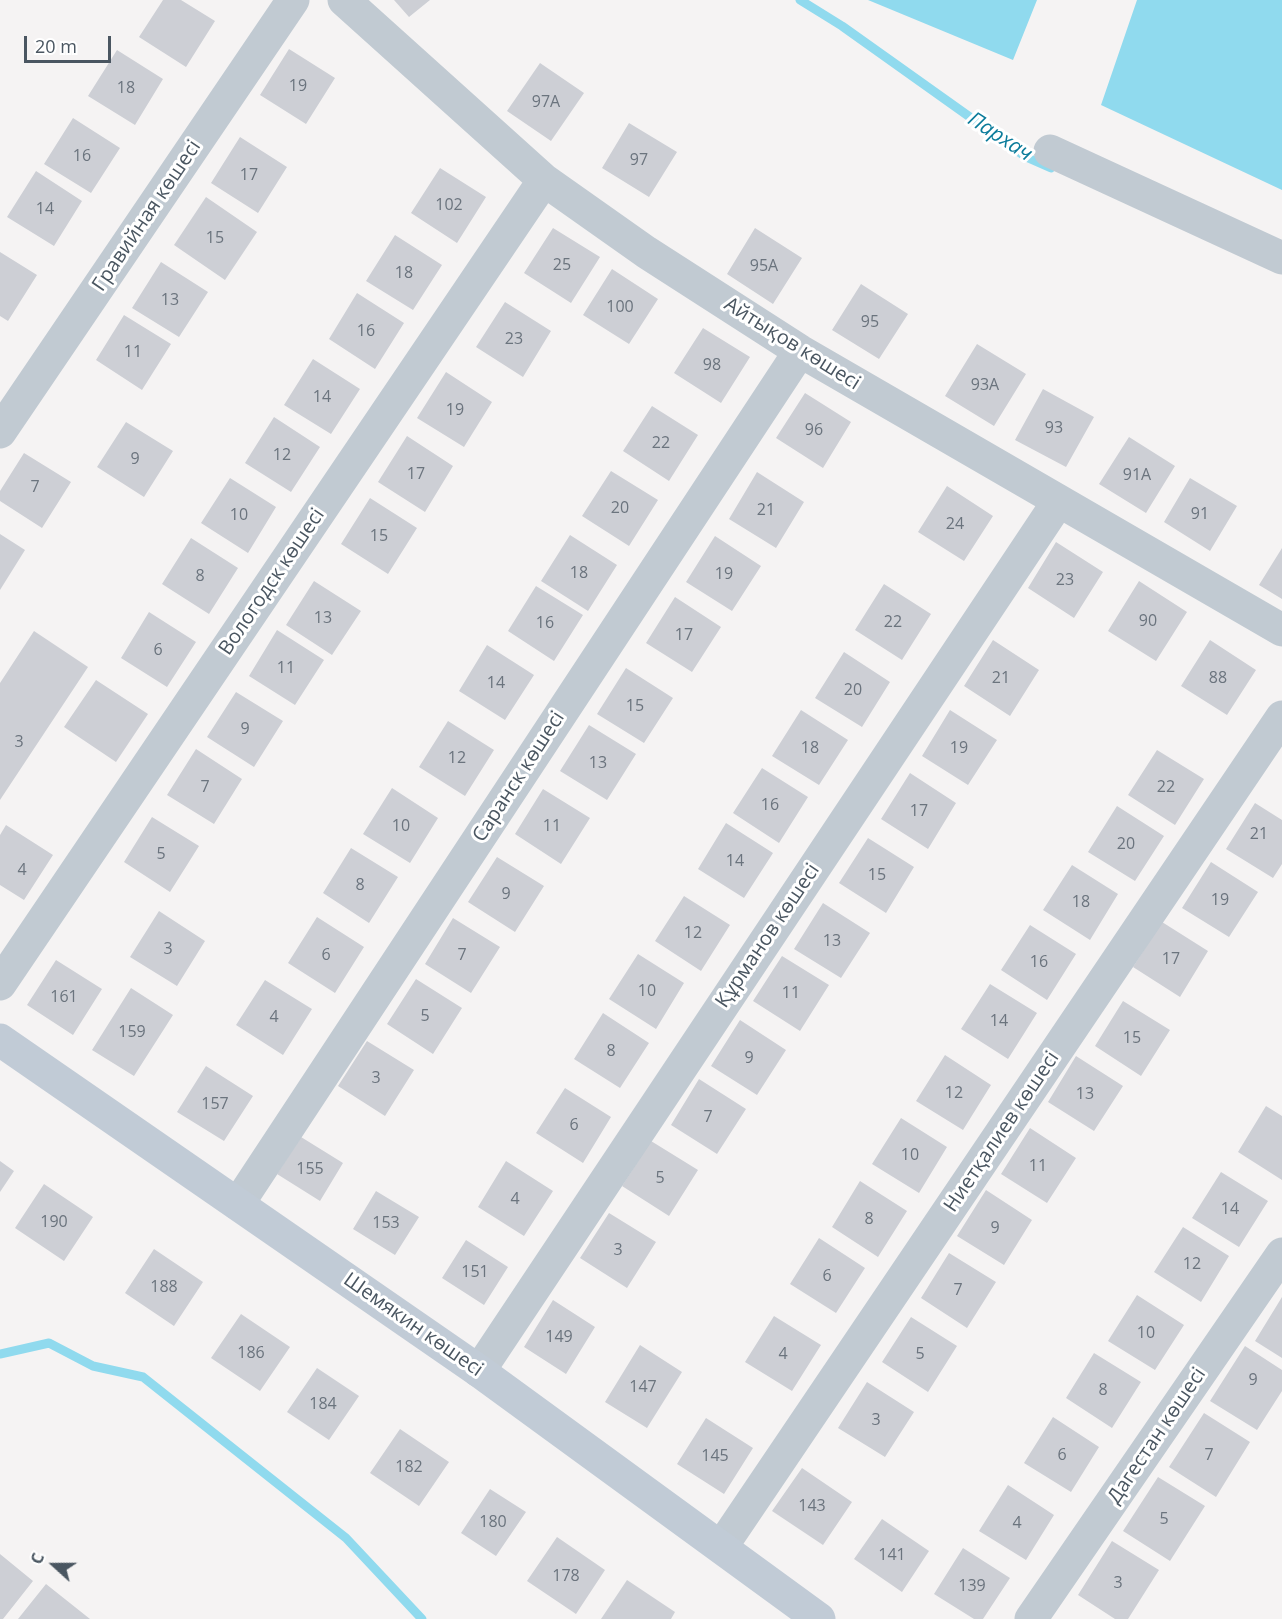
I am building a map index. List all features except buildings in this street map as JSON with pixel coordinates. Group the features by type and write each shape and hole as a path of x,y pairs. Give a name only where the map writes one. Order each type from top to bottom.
{"main road":[{"name":"Шемякин көшесі","path":"0,1040 479,1371 722,1546 819,1619"}],"street":[{"name":"Гравийная көшесі","path":"0,432 293,0"},
{"name":"Айтықов көшесі","path":"344,0 544,180 646,252 800,351 1282,630"},
{"path":"1050,151 1282,258"},
{"name":"Вологодск көшесі","path":"0,984 544,180"},
{"name":"Саранск көшесі","path":"238,1204 800,351"},
{"name":"Құрманов көшесі","path":"479,1371 1058,502"},
{"name":"Ниетқалиев көшесі","path":"722,1546 1282,717"},
{"name":"Дагестан көшесі","path":"1031,1619 1282,1254"}],"water":[{"path":"868,0 1037,0 1013,60"},
{"path":"1137,0 1282,0 1282,190 1101,105"}],"waterway":[{"name":"Пархач","path":"800,0 842,26 1026,157 1051,168"},
{"path":"0,1354 49,1343 93,1366 143,1377 346,1538 422,1619"}]}
